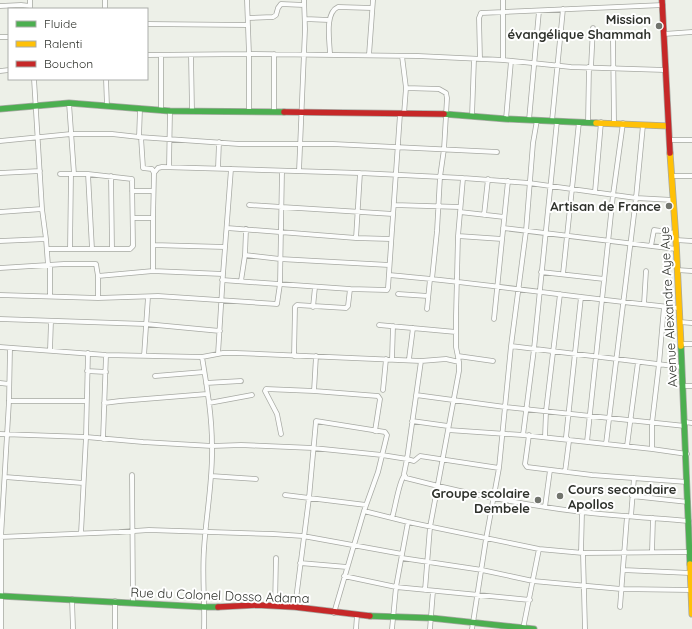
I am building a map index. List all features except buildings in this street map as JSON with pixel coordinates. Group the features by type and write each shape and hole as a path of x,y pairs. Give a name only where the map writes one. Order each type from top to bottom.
{"street":[{"path":"247,0 249,112"},
{"path":"299,171 305,19 304,0"},
{"path":"369,55 373,0"},
{"path":"503,0 503,60"},
{"path":"480,59 480,16 482,13 563,10 662,2"},
{"name":"Avenue Alexandre Aye Aye","path":"662,2 668,126 682,344 686,454 690,473 687,482 692,614"},
{"path":"0,6 31,3"},
{"path":"248,18 273,17 276,15 281,4 304,5"},
{"path":"330,55 329,20 332,12 338,7 372,8"},
{"path":"523,435 534,350 551,186 557,65 563,10"},
{"path":"529,120 533,62 539,11"},
{"path":"305,19 329,20"},
{"path":"148,24 248,25"},
{"path":"588,122 592,28"},
{"path":"664,34 692,32"},
{"path":"613,40 614,123"},
{"path":"274,54 274,112"},
{"path":"148,55 369,55 503,60 590,68 614,67 665,70"},
{"path":"161,55 161,110"},
{"path":"191,55 192,111"},
{"path":"222,280 315,287 387,290 398,147 406,88 402,56"},
{"path":"472,116 474,59"},
{"path":"506,119 511,61"},
{"path":"34,80 42,209 49,265 50,296"},
{"path":"106,80 107,106"},
{"path":"406,88 439,89 446,93 447,98 444,149 427,309"},
{"path":"0,109 69,103 170,111 446,114 506,119 668,126"},
{"path":"69,103 72,174 70,249"},
{"path":"140,109 140,137 143,168 152,169 154,173"},
{"path":"169,167 170,111"},
{"path":"472,629 499,468 511,346 526,231 533,143 537,120"},
{"path":"563,274 579,122"},
{"path":"595,192 601,122"},
{"path":"587,442 595,357 622,124"},
{"path":"606,444 629,244 636,198 643,124"},
{"path":"0,141 71,134 112,134 219,142 300,145 333,144 497,152"},
{"path":"670,140 692,140"},
{"path":"218,168 219,142"},
{"path":"153,271 153,191 154,173 158,168 169,167 360,172 463,178 529,183 636,198 673,200"},
{"path":"218,354 231,169"},
{"path":"0,173 40,171"},
{"path":"0,295 98,298 148,297 277,304 280,284 282,171"},
{"path":"356,238 360,172"},
{"path":"47,249 130,249 133,246 132,179 88,174 60,174"},
{"path":"88,174 92,249"},
{"path":"111,176 112,249"},
{"path":"672,176 692,176"},
{"path":"425,590 430,527 444,460 452,400 458,380 459,362 456,347 456,282 463,178"},
{"path":"484,215 488,180"},
{"path":"494,319 508,181"},
{"path":"132,191 153,191"},
{"path":"249,205 393,214"},
{"path":"394,205 460,206"},
{"path":"0,212 42,209"},
{"path":"460,212 504,218"},
{"path":"133,218 153,218"},
{"path":"227,228 356,238 391,239"},
{"path":"503,228 608,242 676,249"},
{"path":"241,281 245,255 246,229"},
{"path":"651,246 654,230 675,233"},
{"path":"458,236 502,239"},
{"path":"0,241 46,239"},
{"path":"676,240 692,241"},
{"path":"153,246 225,247"},
{"path":"245,255 280,259 389,265"},
{"path":"0,268 96,264 98,276 98,298"},
{"path":"677,270 692,271"},
{"path":"98,276 153,271 223,274"},
{"path":"644,304 646,271"},
{"path":"541,272 604,279"},
{"path":"389,276 498,286 680,308"},
{"path":"313,307 315,287"},
{"path":"294,356 295,307 297,305 313,307 348,307 350,289"},
{"path":"398,294 428,296"},
{"path":"545,437 546,411 560,294"},
{"path":"565,472 569,440 566,437 568,413 581,296"},
{"path":"144,356 148,297"},
{"path":"652,449 652,423 664,307"},
{"path":"0,319 146,324 220,331"},
{"path":"50,350 51,321"},
{"path":"680,322 692,323"},
{"path":"379,325 456,332"},
{"path":"392,359 393,326"},
{"path":"409,359 413,328"},
{"path":"682,344 692,344"},
{"path":"511,346 682,367"},
{"path":"0,348 50,350 106,355 202,357 236,353 421,360 446,359 459,362"},
{"path":"1,627 0,537 8,434 10,348"},
{"path":"81,533 86,437 88,354"},
{"path":"103,439 106,355"},
{"path":"314,391 316,356"},
{"path":"458,356 493,361"},
{"path":"202,357 208,394 212,446 211,476 204,550 204,629"},
{"path":"383,390 386,359"},
{"path":"392,518 401,480 404,476 421,360"},
{"path":"627,446 638,362"},
{"path":"87,371 106,372"},
{"path":"155,376 204,372"},
{"path":"206,383 241,381"},
{"path":"0,383 9,384"},
{"path":"683,386 692,386"},
{"path":"281,434 277,414 265,390 314,391 378,396 380,399 375,431"},
{"path":"104,403 208,394"},
{"path":"209,403 252,395"},
{"path":"416,395 505,407 652,423 692,423"},
{"path":"9,401 86,401"},
{"path":"295,607 309,498 316,421 386,433 382,455 334,613"},
{"path":"412,421 448,428 502,434 529,435 686,454"},
{"path":"0,434 86,437 212,446 241,445 313,448 407,458 416,461 420,456 499,468"},
{"path":"529,435 526,466 565,472 687,482"},
{"path":"545,507 550,470"},
{"path":"132,475 133,602"},
{"path":"211,476 256,479"},
{"path":"404,476 439,486 493,498 545,507 582,512 689,521"},
{"path":"5,477 83,483"},
{"path":"620,607 624,552 634,478"},
{"path":"285,495 366,505"},
{"path":"632,496 689,505"},
{"path":"364,511 430,527 539,549 582,552 689,552"},
{"path":"582,512 585,629"},
{"path":"652,552 653,518"},
{"path":"392,629 396,587 408,522"},
{"path":"0,537 149,530 303,536 355,544 427,562 482,570 533,581 621,589 691,590"},
{"path":"523,628 530,600 539,549"},
{"path":"275,606 276,558"},
{"path":"300,563 347,567"},
{"path":"623,570 690,573"},
{"path":"344,576 396,587 530,600"},
{"path":"430,629 433,591"},
{"name":"Rue du Colonel Dosso Adama","path":"1,596 205,606 295,607 334,613 431,618 534,629"},
{"path":"72,599 73,629"},
{"path":"115,601 115,629"},
{"path":"356,629 358,615"}],"traffic: fast":[{"path":"0,109 69,103 170,111 284,112"},
{"path":"444,114 506,119 596,123"},
{"path":"681,346 690,564"},
{"path":"0,596 218,607"},
{"path":"370,616 431,618 534,629"}],"traffic: slow":[{"path":"596,123 668,126"},
{"path":"670,153 681,346"},
{"path":"690,564 692,614"}],"traffic: jam":[{"path":"662,0 670,153"},
{"path":"284,112 444,114"},
{"path":"218,607 257,605 295,607 370,616"}],"place":[{"name":"Mission évangélique Shammah","path":"659,26"},
{"name":"Artisan de France","path":"669,206"},
{"name":"Cours secondaire Apollos","path":"560,496"},
{"name":"Groupe scolaire Dembele","path":"538,500"}]}
